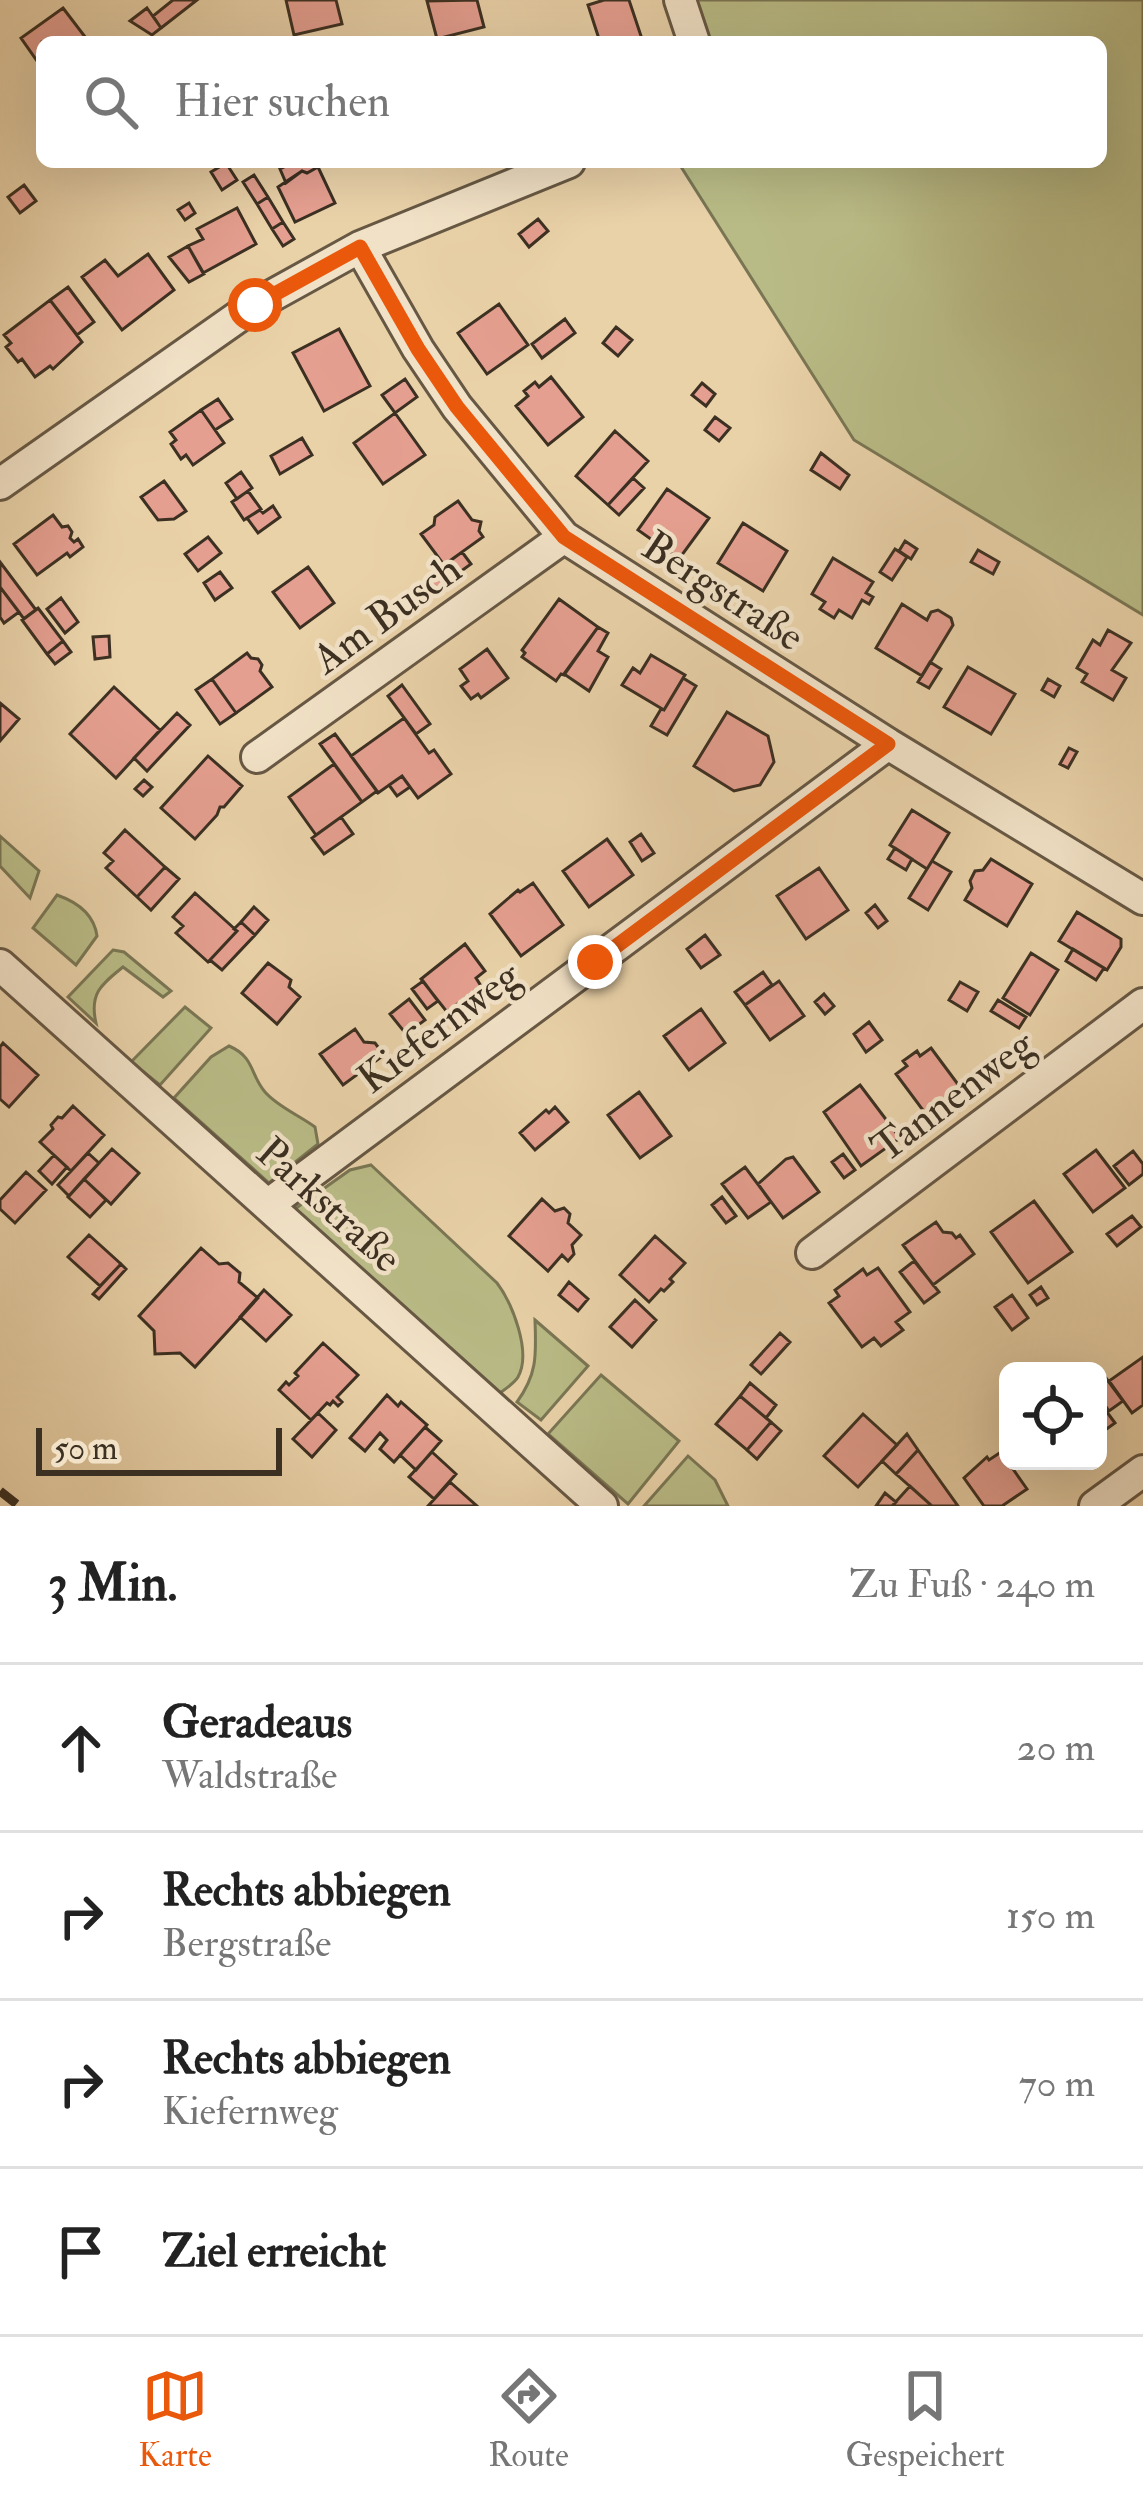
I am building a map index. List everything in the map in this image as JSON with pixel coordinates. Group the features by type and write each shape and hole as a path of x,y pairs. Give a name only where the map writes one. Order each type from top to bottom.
{"street":[{"path":"680,0 692,36"},
{"path":"0,484 255,305 360,247 553,168"},
{"name":"Bergstraße","path":"360,247 457,407 564,537 888,744 1143,899"},
{"name":"Am Busch","path":"256,757 564,537"},
{"name":"Kiefernweg","path":"269,1204 888,744"},
{"name":"Parkstraße","path":"0,965 602,1506"},
{"name":"Tannenweg","path":"812,1253 1143,1004"},
{"path":"1095,1506 1143,1471"}],"green space":[{"path":"680,0 1143,0 1143,615 854,440 682,168 1107,168 1107,36 692,36"},
{"path":"0,836 39,871 30,898 0,866"},
{"path":"57,895 83,910 95,928 97,936 76,965 33,928"},
{"path":"113,950 124,952 171,991 163,997 123,967 99,990 94,1004 96,1023 68,997"},
{"path":"185,1007 211,1028 160,1085 131,1062"},
{"path":"229,1046 243,1055 270,1097 315,1127 318,1144 269,1183 174,1098 211,1057"},
{"path":"371,1165 503,1292 523,1355 518,1377 496,1396 292,1211 350,1170"},
{"path":"535,1320 588,1366 541,1420 517,1402 532,1372"},
{"path":"601,1375 679,1441 628,1504 548,1434"},
{"path":"688,1456 715,1480 728,1506 644,1506"}],"building":[{"path":"173,0 197,0 161,28 153,16"},
{"path":"286,0 336,0 342,24 294,35"},
{"path":"477,0 484,27 436,36 427,1"},
{"path":"629,0 641,36 598,36 588,5"},
{"path":"63,8 84,36 36,36 36,59 21,38"},
{"path":"147,8 161,28 152,35 130,21"},
{"path":"229,168 237,180 222,190 211,172"},
{"path":"316,168 302,171 286,183 280,169"},
{"path":"318,168 335,203 295,222 278,187 302,171"},
{"path":"254,175 268,197 257,204 243,182"},
{"path":"24,185 36,201 20,213 8,197"},
{"path":"268,197 283,222 272,229 257,204"},
{"path":"189,203 195,213 185,220 178,210"},
{"path":"237,208 256,244 203,273 188,246 203,239 197,229"},
{"path":"538,219 548,231 529,247 519,234"},
{"path":"283,222 294,239 283,246 272,229"},
{"path":"188,246 204,274 189,282 169,257"},
{"path":"148,254 174,290 122,330 82,277 105,260 118,276"},
{"path":"68,287 94,322 77,335 50,300"},
{"path":"50,300 82,342 53,369 50,366 35,377 6,347 11,343 4,335"},
{"path":"499,304 528,345 487,374 458,333"},
{"path":"565,319 575,333 542,358 532,344"},
{"path":"616,327 632,340 618,356 603,343"},
{"path":"339,329 370,386 324,411 293,353"},
{"path":"551,377 583,417 548,445 516,406 528,396 524,391"},
{"path":"405,379 417,397 395,413 382,395"},
{"path":"702,383 715,394 706,406 692,395"},
{"path":"218,399 232,419 215,430 201,410"},
{"path":"201,410 224,443 193,465 186,455 181,459 171,444 176,440 170,432"},
{"path":"395,413 425,455 383,484 354,443"},
{"path":"715,417 730,428 719,441 705,430"},
{"path":"615,431 648,461 608,505 576,476"},
{"path":"302,438 312,455 280,474 271,456"},
{"path":"821,453 849,475 840,489 811,470"},
{"path":"241,472 252,488 237,499 226,483"},
{"path":"633,478 644,488 619,515 608,505"},
{"path":"164,481 186,511 174,519 158,520 141,497"},
{"path":"667,489 709,518 679,559 638,530"},
{"path":"248,491 261,509 244,520 232,502"},
{"path":"458,501 472,520 481,522 483,537 444,565 421,534"},
{"path":"273,506 280,517 258,533 247,518"},
{"path":"53,515 83,547 37,575 14,544"},
{"path":"743,523 787,551 763,591 718,563"},
{"path":"208,537 221,553 198,571 185,554"},
{"path":"905,541 917,549 911,559 899,551"},
{"path":"895,549 907,557 892,580 880,572"},
{"path":"978,550 999,562 993,574 971,562"},
{"path":"462,552 471,564 435,590 427,578"},
{"path":"833,558 873,582 866,593 873,597 869,604 862,600 852,618 839,610 834,618 820,609 825,602 812,594"},
{"path":"0,562 36,610 24,619 0,587"},
{"path":"308,567 334,603 300,628 273,592"},
{"path":"220,572 232,588 215,600 204,583"},
{"path":"0,587 19,612 4,623 0,617"},
{"path":"61,598 78,622 65,633 47,609"},
{"path":"559,599 598,627 556,681 522,657 522,650"},
{"path":"902,604 927,620 938,610 953,625 922,676 876,648"},
{"path":"38,608 63,641 47,654 22,620"},
{"path":"598,627 608,633 598,651 608,657 589,691 564,674"},
{"path":"1108,630 1131,643 1112,670 1126,678 1113,700 1082,682 1087,674 1077,668 1093,640 1100,645"},
{"path":"109,636 110,657 95,659 93,637"},
{"path":"63,641 71,652 55,664 47,654"},
{"path":"487,649 508,678 481,698 478,694 471,699 461,686 468,681 460,669"},
{"path":"247,653 258,659 272,687 236,713 212,679"},
{"path":"651,655 685,675 664,710 622,685 633,668 640,673"},
{"path":"930,662 941,669 929,688 918,682"},
{"path":"968,667 1015,694 991,734 944,707"},
{"path":"683,678 696,686 667,735 651,726"},
{"path":"212,679 236,713 220,724 196,690"},
{"path":"1048,679 1060,686 1054,697 1042,690"},
{"path":"402,685 430,724 416,734 388,696"},
{"path":"114,687 160,730 116,778 70,734"},
{"path":"0,703 19,719 0,741"},
{"path":"727,712 768,736 774,762 760,785 734,791 694,766"},
{"path":"177,713 190,725 147,771 134,758"},
{"path":"404,718 451,774 418,798 402,776 378,793 351,756"},
{"path":"335,734 377,791 362,802 320,744"},
{"path":"1069,748 1077,752 1068,768 1060,764"},
{"path":"208,756 242,786 195,839 161,808"},
{"path":"334,764 362,802 316,835 289,797"},
{"path":"402,776 410,787 397,796 389,785"},
{"path":"144,780 152,787 143,796 135,789"},
{"path":"912,810 949,833 927,869 890,845"},
{"path":"341,817 353,834 324,854 312,838"},
{"path":"125,830 165,867 137,897 106,868 113,861 104,853"},
{"path":"641,834 654,853 642,861 630,842"},
{"path":"607,839 633,875 589,907 563,871"},
{"path":"895,848 912,859 906,870 888,859"},
{"path":"991,859 1032,884 1007,926 965,900 975,871 983,870"},
{"path":"932,861 951,872 928,910 909,898"},
{"path":"165,867 179,879 151,910 137,897"},
{"path":"819,868 848,910 806,939 777,896"},
{"path":"533,883 563,925 521,956 490,914"},
{"path":"195,893 237,931 208,962 176,933 183,926 173,917"},
{"path":"875,905 887,921 878,928 866,913"},
{"path":"254,907 268,920 255,935 241,922"},
{"path":"1077,912 1121,939 1107,970 1059,941"},
{"path":"241,922 255,935 222,970 210,960"},
{"path":"705,935 720,955 701,968 687,949"},
{"path":"465,944 485,971 476,978 481,986 447,1012 421,979"},
{"path":"1073,949 1104,968 1096,980 1066,961"},
{"path":"1031,953 1058,970 1030,1015 1003,998"},
{"path":"268,963 291,980 289,987 300,997 277,1024 242,993"},
{"path":"763,972 772,985 745,1005 735,992"},
{"path":"423,981 438,1001 427,1009 412,989"},
{"path":"779,981 804,1016 770,1040 745,1005"},
{"path":"960,982 978,992 967,1011 949,1000"},
{"path":"824,994 834,1006 825,1014 815,1002"},
{"path":"409,999 425,1020 406,1034 390,1014"},
{"path":"998,1000 1026,1017 1019,1028 991,1011"},
{"path":"701,1009 725,1043 689,1070 664,1036"},
{"path":"869,1022 882,1040 866,1052 854,1034"},
{"path":"355,1029 364,1042 375,1043 384,1055 343,1085 320,1054"},
{"path":"3,1043 38,1075 9,1107 0,1099"},
{"path":"931,1048 960,1087 925,1113 896,1074 907,1066 903,1061"},
{"path":"860,1085 900,1138 861,1166 824,1112"},
{"path":"639,1092 671,1136 640,1158 608,1115"},
{"path":"73,1106 104,1135 71,1171 40,1142 58,1117"},
{"path":"555,1107 568,1122 535,1150 520,1133"},
{"path":"112,1149 139,1173 111,1204 84,1179"},
{"path":"1096,1150 1125,1188 1093,1212 1064,1174"},
{"path":"1133,1151 1143,1164 1143,1174 1129,1185 1114,1166"},
{"path":"88,1153 99,1163 69,1196 58,1185"},
{"path":"843,1154 855,1170 844,1178 832,1162"},
{"path":"54,1155 67,1167 52,1184 39,1171"},
{"path":"793,1157 819,1192 783,1218 758,1184"},
{"path":"745,1167 771,1202 748,1218 722,1184"},
{"path":"26,1172 46,1190 15,1223 0,1209 0,1200"},
{"path":"84,1179 106,1200 90,1217 68,1197"},
{"path":"722,1197 736,1216 726,1223 712,1205"},
{"path":"542,1199 555,1211 564,1208 570,1214 568,1223 581,1235 568,1261 562,1255 548,1271 509,1236"},
{"path":"1034,1201 1072,1252 1028,1283 991,1232"},
{"path":"1132,1216 1141,1227 1117,1246 1107,1234"},
{"path":"936,1222 943,1232 956,1238 960,1235 974,1254 933,1285 903,1245"},
{"path":"89,1235 121,1264 100,1286 68,1257"},
{"path":"655,1236 685,1263 670,1279 673,1282 649,1302 620,1275"},
{"path":"201,1248 219,1264 228,1263 240,1273 239,1282 258,1298 195,1367 180,1353 155,1354 154,1331 139,1316"},
{"path":"914,1261 939,1292 924,1303 900,1272"},
{"path":"121,1264 126,1269 99,1299 93,1294"},
{"path":"878,1268 910,1312 896,1322 903,1330 881,1346 874,1338 862,1347 829,1303 839,1296 835,1290 863,1269 867,1275"},
{"path":"569,1282 588,1299 578,1311 559,1295"},
{"path":"1041,1287 1048,1298 1037,1305 1030,1295"},
{"path":"264,1290 291,1315 266,1341 240,1317"},
{"path":"1012,1295 1028,1318 1012,1330 995,1307"},
{"path":"635,1300 656,1320 632,1347 610,1327"},
{"path":"780,1333 790,1342 761,1374 751,1365"},
{"path":"323,1343 358,1375 337,1397 342,1402 338,1406 327,1403 311,1420 279,1390 298,1376 295,1373"},
{"path":"1143,1357 1143,1405 1132,1413 1109,1381"},
{"path":"1107,1379 1123,1401 1107,1408"},
{"path":"750,1383 776,1405 766,1418 740,1396"},
{"path":"387,1395 427,1425 394,1462 380,1449 387,1440 380,1433 365,1451 350,1438"},
{"path":"740,1396 771,1422 747,1450 716,1424"},
{"path":"318,1413 336,1430 312,1457 293,1439"},
{"path":"863,1414 897,1445 858,1487 824,1456"},
{"path":"771,1422 781,1431 757,1459 747,1450"},
{"path":"425,1427 441,1441 416,1470 400,1455"},
{"path":"907,1434 918,1450 896,1474 882,1461"},
{"path":"918,1450 958,1506 932,1506 896,1474"},
{"path":"432,1452 456,1474 434,1499 409,1477"},
{"path":"999,1453 999,1470 1014,1470 1027,1489 1002,1506 984,1506 964,1478 987,1457"},
{"path":"450,1482 477,1506 428,1506"},
{"path":"910,1486 932,1506 892,1506"},
{"path":"885,1493 896,1502 876,1506"}],"railway":[{"path":"0,1491 19,1506"}],"route":[{"path":"255,305 360,247 457,407 564,537 888,744 595,962"}]}
